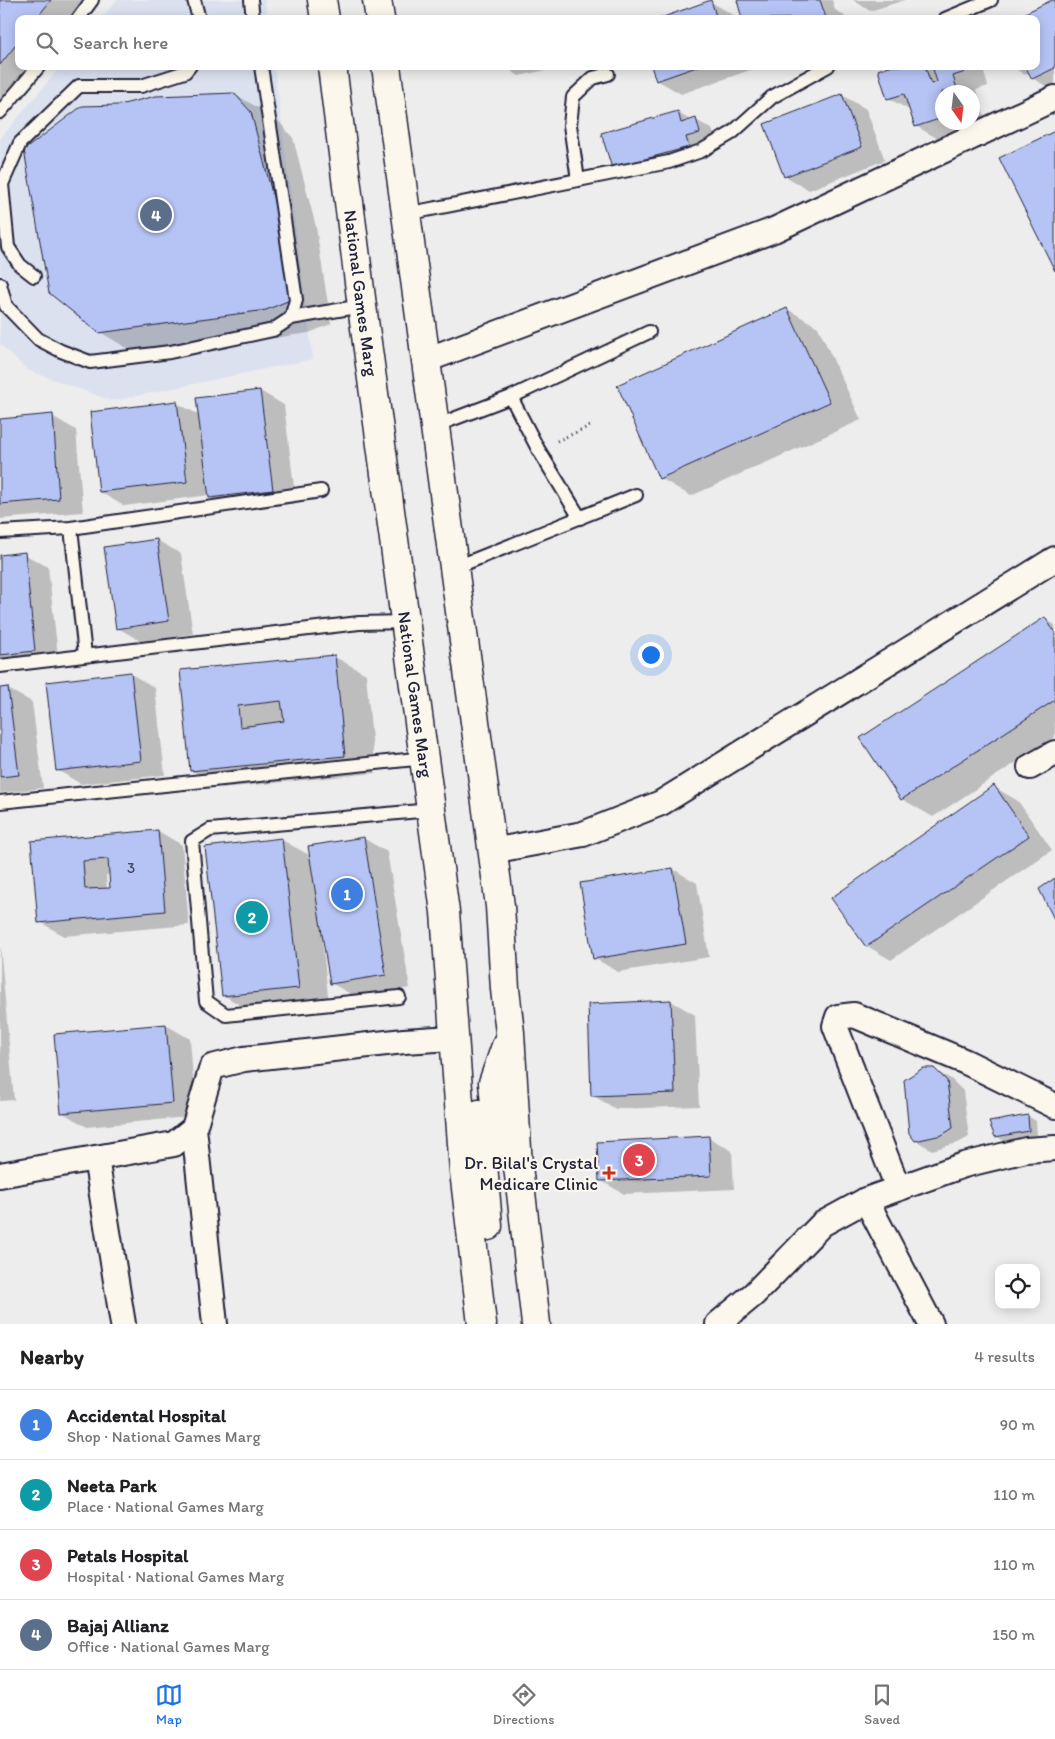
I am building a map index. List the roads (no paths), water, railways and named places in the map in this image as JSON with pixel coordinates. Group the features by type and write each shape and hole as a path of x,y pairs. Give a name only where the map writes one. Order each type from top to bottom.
{"main road":[{"path":"322,0 324,15"},
{"path":"377,0 379,15"},
{"name":"National Games Marg","path":"332,70 362,306 446,912 464,1171 482,1324"},
{"path":"387,70 500,906 518,1166 536,1324"},
{"path":"510,1033 493,1083 517,1324"},
{"path":"454,1038 477,1086 488,1228 500,1324"}],"street":[{"path":"426,360 774,230 1055,98"},
{"path":"492,851 583,834 661,803 1055,559"},
{"path":"1030,767 1055,753"},
{"path":"898,1188 835,1026 838,1017 854,1015 966,1062 1055,1106"},
{"path":"215,1324 194,1128 212,1067 244,1059 404,1041 454,1038"},
{"path":"0,1175 174,1144 194,1128"},
{"path":"718,1324 754,1294 822,1224 866,1200 973,1163 1026,1150 1055,1148"},
{"path":"96,1158 123,1324"},
{"path":"866,1200 931,1324"}],"lane":[{"path":"81,15 92,0"},
{"path":"194,0 197,15"},
{"path":"251,0 253,15"},
{"path":"955,15 991,0"},
{"path":"0,112 36,70"},
{"path":"34,276 20,265 8,247 1,186 20,143 79,86 141,86 186,70"},
{"path":"261,70 296,300 291,318"},
{"path":"406,214 669,162 701,151 732,133 772,97 821,70"},
{"path":"578,180 570,125 573,97 593,78 608,74"},
{"path":"0,284 6,306 38,339 61,351 90,362 170,352 273,330 291,318 362,306"},
{"path":"435,426 511,397 649,332"},
{"path":"511,397 538,450 580,518"},
{"path":"0,532 71,528 322,491"},
{"path":"454,568 636,495"},
{"path":"71,528 85,655"},
{"path":"0,666 359,624 406,622"},
{"path":"0,802 425,758"},
{"path":"399,997 226,1015 206,1000 192,841 210,830 431,810"}],"place":[{"name":"Bajaj Allianz","path":"156,215"},
{"name":"Accidental Hospital","path":"347,894"},
{"name":"Neeta Park","path":"252,917"},
{"name":"Petals Hospital","path":"639,1160"},
{"name":"Dr. Bilal's Crystal Medicare Clinic","path":"609,1173"}]}
